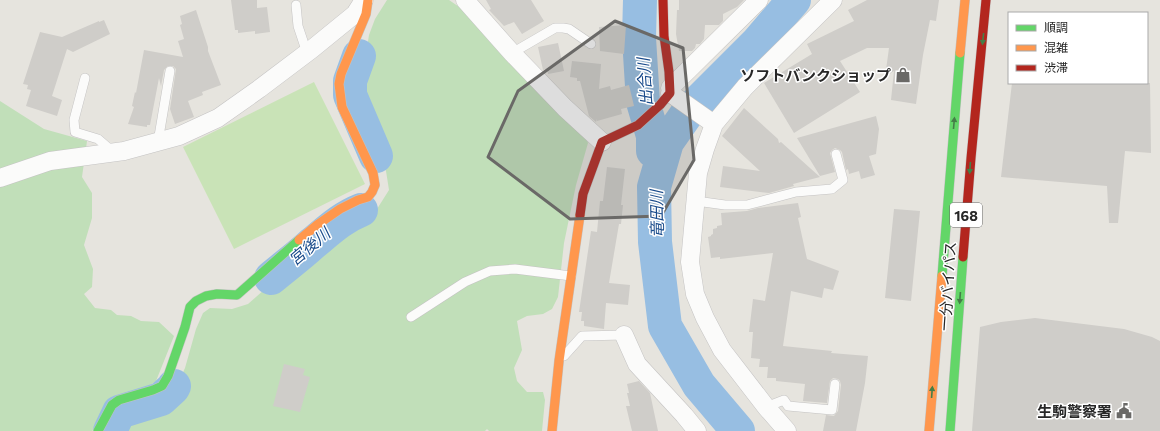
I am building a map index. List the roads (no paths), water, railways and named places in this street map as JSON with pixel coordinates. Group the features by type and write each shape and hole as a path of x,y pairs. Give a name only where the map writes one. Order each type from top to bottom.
{"main road":[{"path":"98,431 107,412 112,405 119,400 162,386 168,376 185,327 190,307 196,301 206,296 217,294 237,295 317,225 340,209 368,197 372,192 375,185 373,173 342,107 339,84 341,74 366,14 368,0"},
{"path":"552,431 571,276 583,194 602,142 638,125 667,95 663,0"},
{"name":"一分バイパス","path":"929,431 965,0"},
{"name":"一分バイパス","path":"950,431 971,158 986,0"}],"street":[{"path":"0,178 50,161 124,150 180,136 218,118 307,53 355,14 364,0"},
{"path":"465,0 512,53 565,108 602,142"},
{"path":"714,124 667,95 759,0"},
{"path":"787,431 766,407 722,350 704,318 695,294 690,262 698,173 714,124 745,87 833,0"},
{"path":"624,335 637,364 697,431"}],"lane":[{"path":"296,5 298,26 307,53"},
{"path":"512,53 554,28 569,29 591,44"},
{"path":"158,142 170,71"},
{"path":"85,78 74,120 75,132 98,139 113,152"},
{"path":"696,201 725,205 747,205 796,192 832,189 842,180 836,154"},
{"path":"411,318 465,282 490,271 515,269 571,276"},
{"path":"560,361 582,336 624,335"},
{"path":"766,407 784,400 788,406 832,410 835,384"}],"waterway":[{"name":"出合川","path":"640,0 639,38 643,102 653,136 653,151"},
{"name":"竜田川","path":"738,431 699,385 665,326 655,242 654,187 667,142 688,112 757,43 794,0"},
{"name":"宮後川","path":"359,56 350,81 350,95 376,156"},
{"name":"宮後川","path":"271,278 335,225 361,210"},
{"name":"宮後川","path":"110,431 119,412 161,399 174,386"}],"place":[{"name":"ソフトバンクショップ","path":"903,75"},
{"name":"生駒警察署","path":"1124,411"}]}
